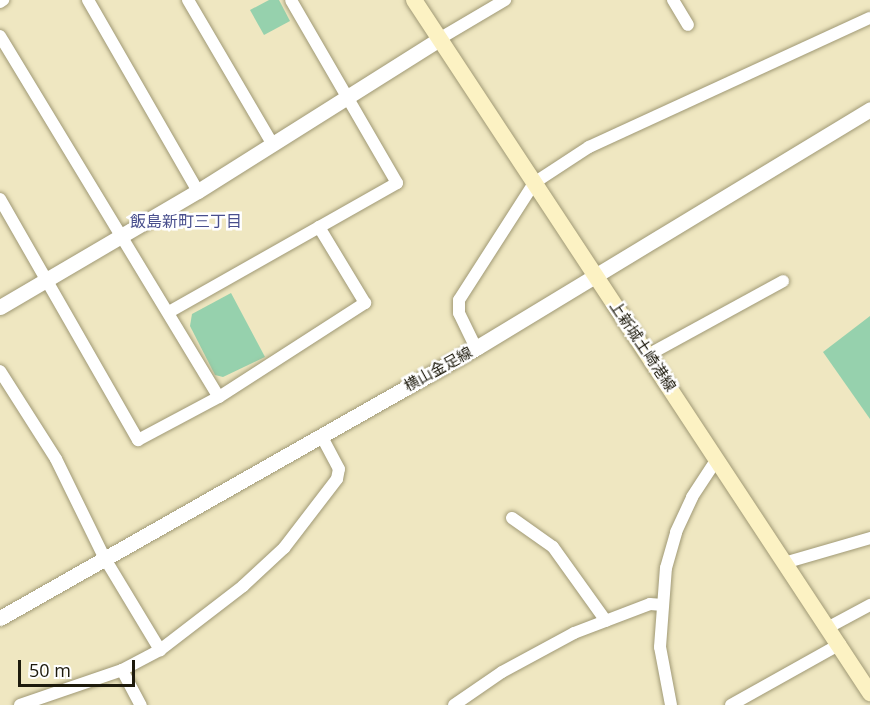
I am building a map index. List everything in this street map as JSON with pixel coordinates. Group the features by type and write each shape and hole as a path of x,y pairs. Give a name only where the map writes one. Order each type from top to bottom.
{"main road":[{"name":"上新城土崎港線","path":"414,0 784,563 829,627 870,693"}],"street":[{"path":"88,0 198,191"},
{"path":"188,0 272,143"},
{"path":"169,312 397,183 291,0"},
{"path":"0,307 198,191 348,95 505,0"},
{"path":"673,0 688,25"},
{"path":"476,348 459,314 459,300 534,183 589,147 870,18"},
{"path":"0,36 219,397"},
{"name":"横山金足線","path":"0,618 476,348 593,274 870,109"},
{"path":"0,199 138,440 219,397 365,303 319,227"},
{"path":"648,355 783,281"},
{"path":"0,371 56,459 104,557 160,650"},
{"path":"20,705 122,670 160,650 243,586 284,548 337,479 339,469 321,435"},
{"path":"671,705 660,647 666,568 676,532 692,497 717,459"},
{"path":"512,519 553,547 606,621"},
{"path":"784,563 870,538"},
{"path":"454,705 502,672 574,633 650,604 663,605"},
{"path":"829,627 870,605"},
{"path":"731,705 840,644"},
{"path":"122,670 141,705"}],"green space":[{"path":"269,0 279,0 290,21 264,35 250,10"},
{"path":"231,293 265,357 223,377 215,375 190,326 192,314"},
{"path":"870,316 870,419 823,352"}],"district":[{"name":"飯島新町三丁目","path":"186,221"}]}
